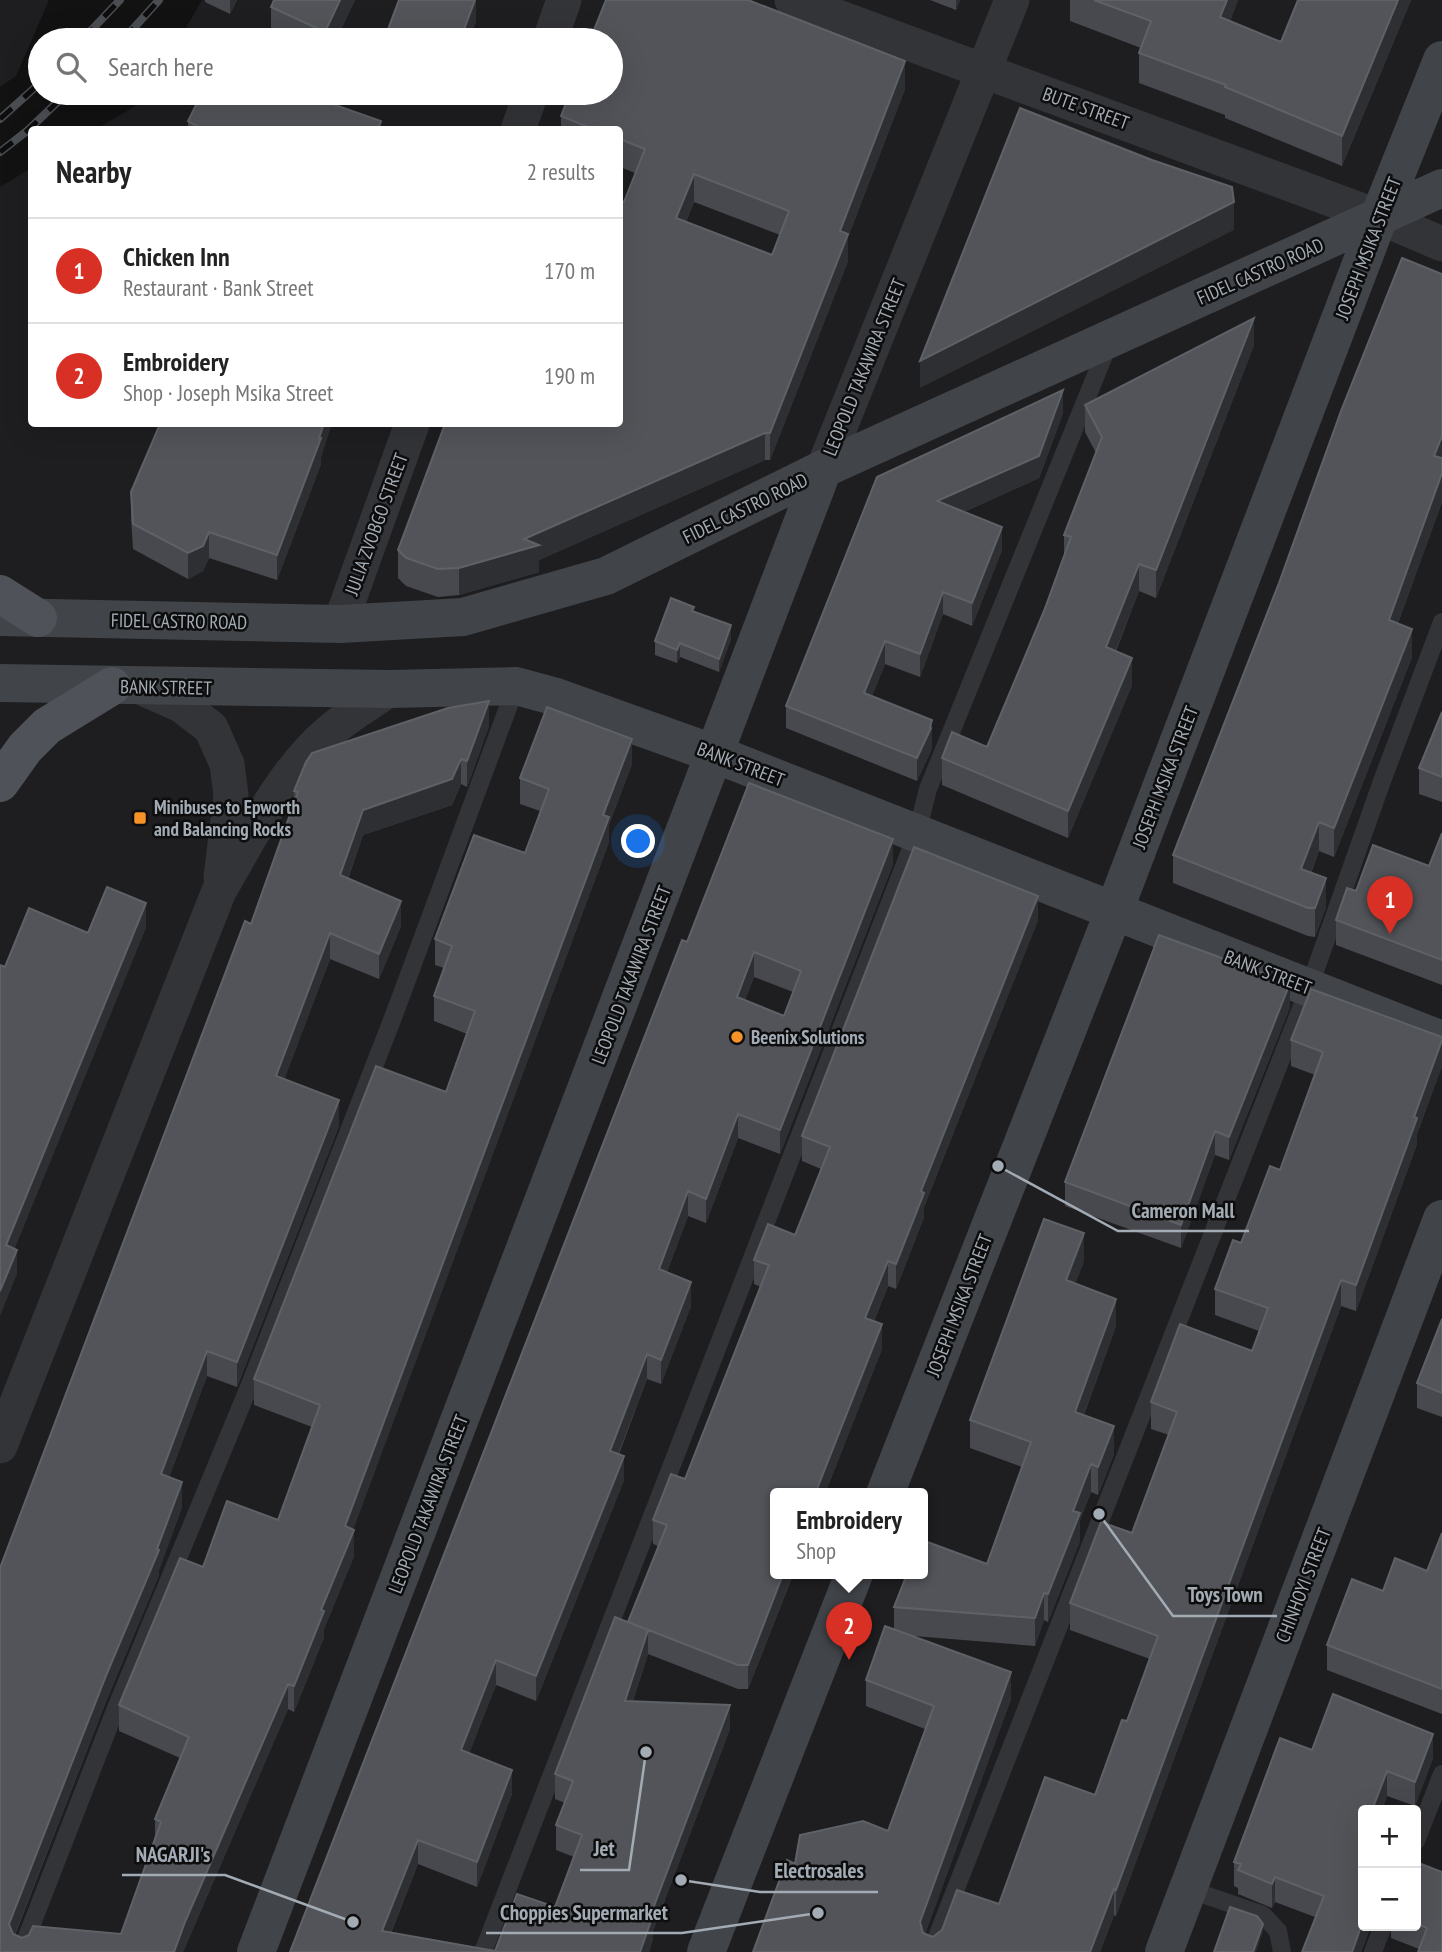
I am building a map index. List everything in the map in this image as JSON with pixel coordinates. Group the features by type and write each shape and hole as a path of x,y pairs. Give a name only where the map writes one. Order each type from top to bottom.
{"main road":[{"path":"0,594 38,618"},
{"path":"0,783 25,748 47,726 126,687"}],"street":[{"path":"554,28 564,0"},
{"name":"BUTE STREET","path":"792,0 1379,217"},
{"name":"LEOPOLD TAKAWIRA STREET","path":"256,1952 823,469 1012,0"},
{"name":"JOSEPH MSIKA STREET","path":"887,1488 1114,911 1379,217 1442,60"},
{"path":"519,126 527,105"},
{"name":"FIDEL CASTRO ROAD","path":"0,617 340,624 463,617 606,576 823,469 1442,188"},
{"path":"1379,217 1442,244"},
{"name":"JULIA ZVOBGO STREET","path":"340,624 411,427"},
{"name":"BANK STREET","path":"0,684 390,689 516,686 553,696 715,754 1442,1040"},
{"path":"126,687 181,705 211,728 227,764 232,795 219,891"},
{"path":"0,1446 219,891 298,765 329,733 390,689"},
{"name":"CHINHOYI STREET","path":"1164,1952 1442,1219"},
{"path":"706,1952 852,1579"}],"lane":[{"path":"483,1952 917,833 928,789 1110,340"},
{"path":"931,1952 1309,988 1442,622"},
{"path":"21,1952 116,1708 251,1382 394,1014 516,686"},
{"path":"1421,1828 1442,1774"},
{"path":"1188,1889 1263,1915 1278,1931 1282,1952"},
{"path":"1373,1952 1381,1931"}],"shaded area":[{"path":"0,0 49,0 37,28 28,28 28,48 16,76 0,87"},
{"path":"202,0 1442,0 1442,1952 0,1952 0,187 28,170 28,427 623,427 623,126 101,126 137,105 623,105 623,28 186,28"}],"building":[{"path":"274,0 340,0 327,28 316,28 271,7"},
{"path":"399,0 475,0 464,28 388,28"},
{"path":"606,0 748,0 905,61 840,231 848,234 770,433 524,539 539,545 459,568 438,569 406,558 398,550 444,427 623,427 623,202 645,149 623,140 623,126 585,126 561,116 565,105 623,105 623,28 595,28","holes":["694,174 789,211 772,255 676,218"]},
{"path":"1094,0 1227,0 1220,17 1281,42 1298,0 1398,0 1342,136 1225,87 1226,85 1139,53 1151,21"},
{"path":"196,105 335,105 381,121 379,126 197,126 188,121"},
{"path":"1020,108 1152,160 1232,187 1234,202 920,361"},
{"path":"1402,258 1442,274 1442,436 1434,456 1442,458 1442,473 1389,620 1412,629 1334,828 1319,822 1301,869 1326,878 1315,908 1308,908 1173,855 1279,583 1341,411"},
{"path":"1254,318 1156,570 1139,564 1106,647 1132,658 1068,811 942,758 952,732 987,747 1044,611 1071,537 1064,535 1102,437 1085,405"},
{"path":"1063,390 1039,456 937,501 1002,527 972,603 943,592 920,654 885,641 864,693 932,720 917,758 786,706 877,477"},
{"path":"159,427 323,427 277,555 209,532 203,546 188,553 133,524 131,492"},
{"path":"671,598 694,607 692,611 731,625 719,659 680,643 677,650 655,641"},
{"path":"489,701 467,761 461,759 452,779 363,810 340,875 401,901 379,954 330,933 276,1076 339,1100 237,1362 207,1351 161,1474 182,1482 157,1549 159,1550 105,1678 9,1924 13,1934 22,1938 29,1935 33,1926 121,1934 161,1822 155,1819 189,1737 119,1705 180,1558 203,1567 227,1501 278,1520 320,1405 254,1379 376,1066 446,1092 475,1011 434,996 452,946 435,939 474,835 525,853 549,789 520,778 547,707 632,739 603,815 609,817 345,1526 354,1530 321,1610 324,1611 294,1686 288,1684 174,1952 0,1952 0,1568 245,921 251,924 298,792 294,791 312,753 448,708"},
{"path":"1442,712 1442,777 1419,768"},
{"path":"749,783 893,839 780,1130 738,1114 706,1199 688,1191 659,1269 691,1282 661,1360 647,1354 610,1451 624,1456 536,1676 496,1660 461,1750 512,1770 477,1862 418,1840 382,1931 495,1951 517,1894 555,1907 582,1835 556,1825 573,1781 555,1774 615,1617 648,1630 625,1701 730,1705 651,1914 653,1915 640,1952 290,1952 682,940 687,942","holes":["754,952 801,971 784,1016 737,997"]},
{"path":"1442,833 1442,960 1336,920 1347,888 1356,891 1373,845 1429,866"},
{"path":"914,847 1038,896 921,1191 924,1193 896,1264 888,1261 865,1318 882,1324 817,1488 770,1488 770,1579 781,1579 748,1665 738,1665 628,1622 667,1525 653,1520 671,1474 685,1479 769,1265 754,1260 768,1224 795,1235 830,1147 802,1136"},
{"path":"107,887 146,903 6,1245 17,1250 0,1291 0,965 5,967 29,908 88,933"},
{"path":"1159,935 1290,983 1229,1137 1215,1131 1181,1225 1065,1182"},
{"path":"1311,989 1442,1037 1442,1040 1414,1117 1417,1118 1356,1285 1341,1280 1116,1890 1114,1889 1090,1952 753,1952 787,1860 795,1864 800,1835 863,1821 888,1831 934,1706 866,1680 885,1626 1011,1672 920,1922 923,1933 933,1937 942,1930 957,1890 999,1904 1045,1777 1095,1795 1122,1720 1127,1721 1158,1636 1070,1603 1101,1522 1132,1533 1177,1412 1151,1402 1180,1324 1252,1351 1268,1308 1215,1289 1233,1240 1241,1243 1270,1166 1280,1170 1323,1052 1291,1040"},
{"path":"1044,1219 1084,1233 1066,1280 1116,1299 1075,1412 1114,1426 1098,1467 1091,1464 1073,1511 1080,1513 1048,1594 1044,1593 1035,1618 894,1607 905,1579 928,1579 928,1542 987,1564 1031,1442 970,1420"},
{"path":"1442,1319 1442,1393 1417,1383"},
{"path":"1442,1533 1442,1689 1327,1645 1352,1579 1383,1591 1395,1558 1427,1571"},
{"path":"1333,1694 1433,1734 1415,1782 1387,1771 1374,1805 1358,1805 1359,1931 1352,1952 1302,1952 1324,1896 1275,1877 1272,1884 1238,1870 1241,1864 1234,1862 1280,1738 1312,1750"},
{"path":"1421,1864 1442,1872 1442,1952 1418,1952 1427,1928 1421,1925"},
{"path":"1230,1907 1257,1916 1263,1924 1253,1952 1214,1952"}],"railway":[{"path":"93,28 120,0"},
{"path":"134,28 159,0"},
{"path":"0,119 28,94"},
{"path":"32,126 54,105"},
{"path":"0,152 28,130"}],"place":[{"name":"Minibuses to Epworth and Balancing Rocks","path":"140,818"},
{"name":"Chicken Inn","path":"1390,934"},
{"name":"Beenix Solutions","path":"737,1037"},
{"name":"Cameron Mall","path":"998,1166"},
{"name":"Toys Town","path":"1099,1514"},
{"name":"Embroidery","path":"849,1660"},
{"name":"Jet","path":"646,1752"},
{"name":"Electrosales","path":"681,1880"},
{"name":"Choppies Supermarket","path":"818,1913"},
{"name":"NAGARJI's","path":"353,1922"}]}
